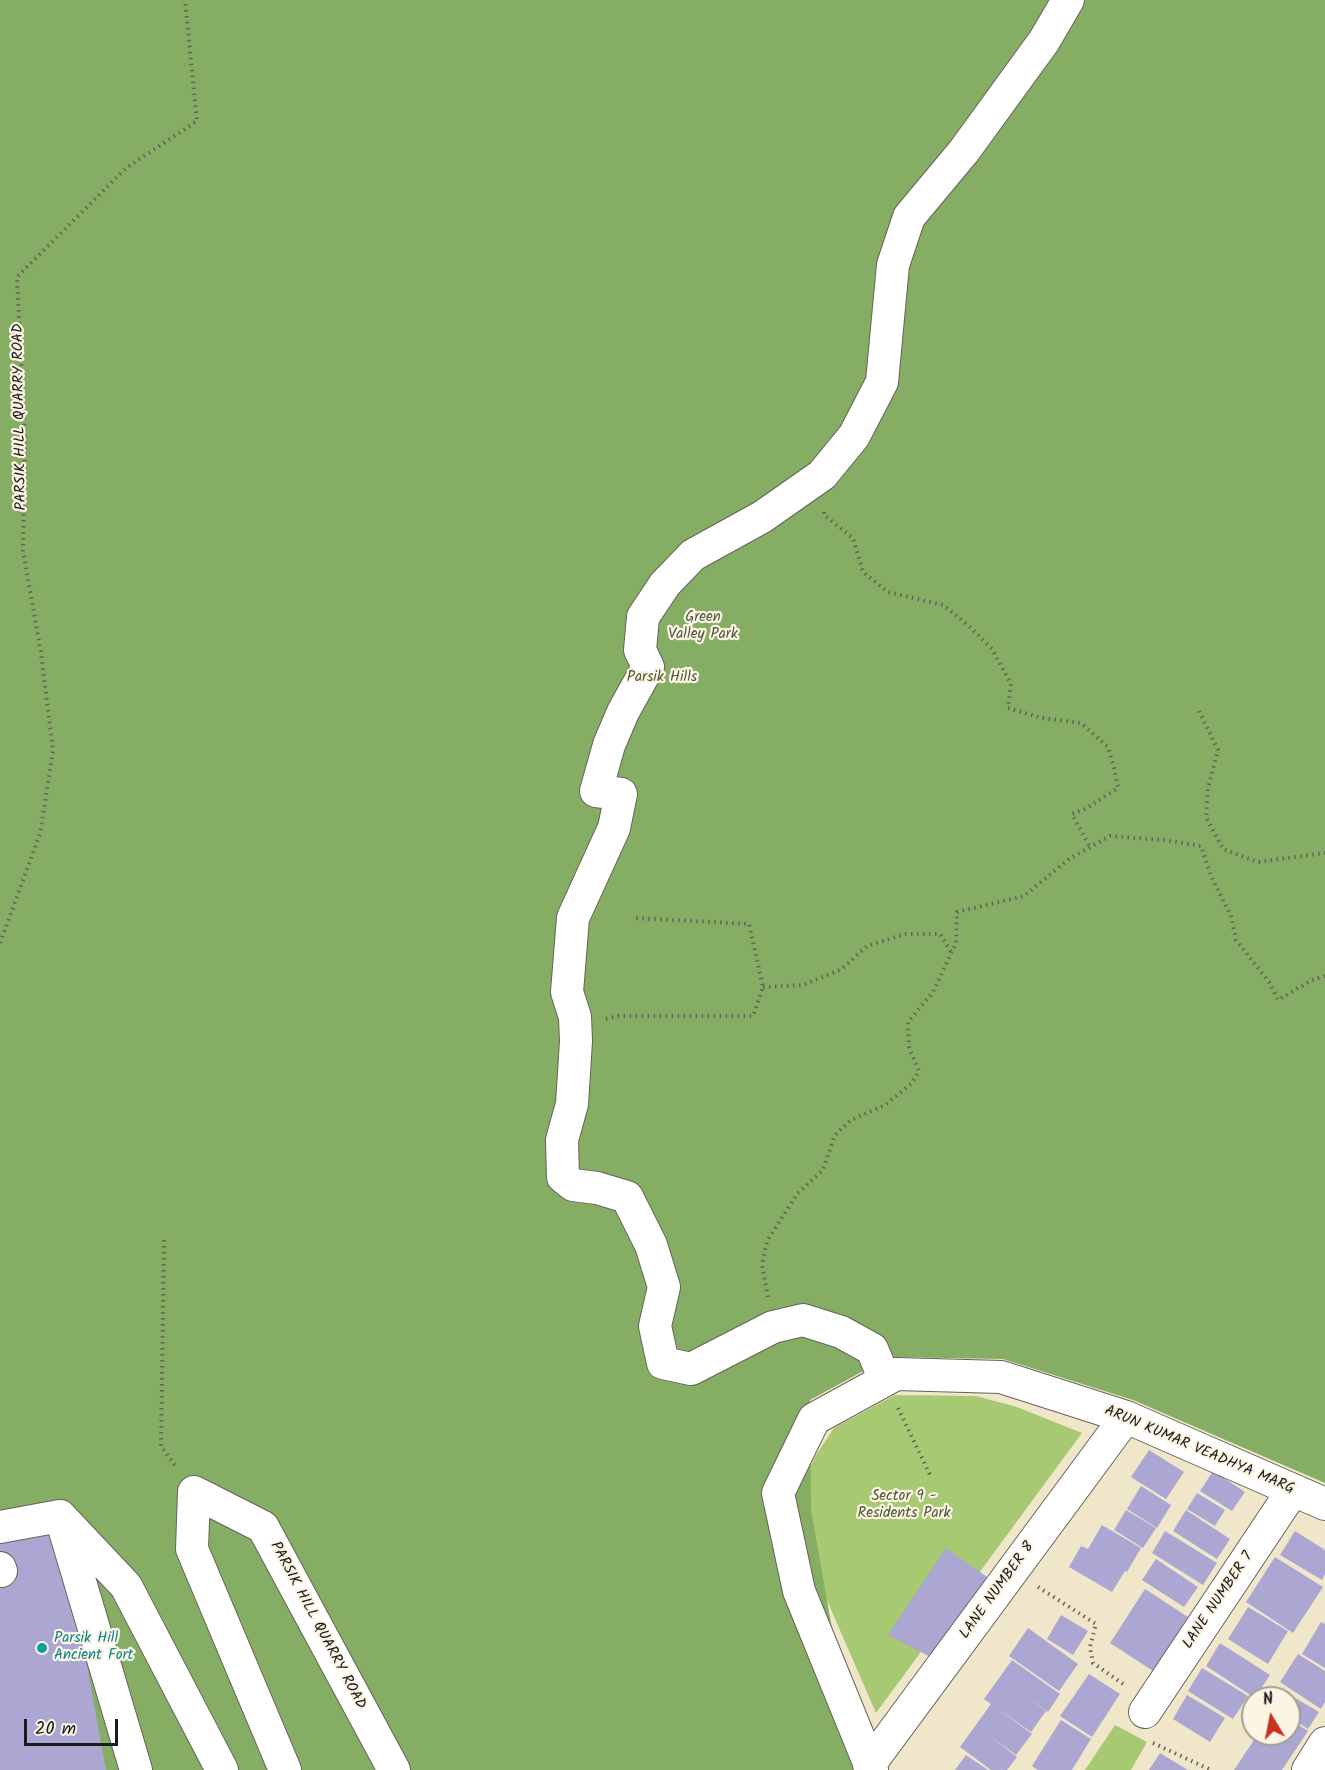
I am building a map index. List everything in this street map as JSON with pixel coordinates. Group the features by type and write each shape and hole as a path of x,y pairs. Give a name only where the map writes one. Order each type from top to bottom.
{"street":[{"path":"885,1380 872,1349 841,1332 802,1320 774,1327 691,1368 663,1363 655,1326 664,1287 651,1245 627,1197 597,1188 573,1185 563,1177 562,1140 572,1104 576,1024 567,992 573,918 614,828 621,794 596,791 616,728 648,667 640,650 643,617 665,584 693,555 762,517 822,475 854,436 882,382 893,265 909,217 964,151 1044,41 1068,0"},
{"name":"ARUN KUMAR VEADHYA MARG","path":"871,1768 799,1591 777,1493 814,1419 896,1374 1001,1377 1126,1417 1325,1504"},
{"name":"LANE NUMBER 8","path":"871,1768 1126,1417"},
{"name":"LANE NUMBER 7","path":"1149,1706 1293,1490"},
{"path":"194,1492 192,1549 285,1770"},
{"name":"PARSIK HILL QUARRY ROAD","path":"194,1492 263,1527 394,1770"},
{"path":"0,1527 60,1516"},
{"path":"60,1516 136,1770"},
{"path":"60,1516 126,1586 222,1770"},
{"path":"1308,1770 1325,1743"}],"path":[{"name":"PARSIK HILL QUARRY ROAD","path":"0,944 40,834 53,751 41,653 23,551 25,438 16,277 126,168 197,121 185,0"},
{"path":"822,475 824,515 853,538 863,572 888,592 943,605 969,625 992,649 1011,684 1008,708 1042,718 1081,723 1108,747 1118,788 1085,809 1072,814 1090,847"},
{"path":"1199,711 1218,750 1208,788 1206,817 1223,849 1258,862 1325,853"},
{"path":"774,1327 762,1265 767,1241 798,1193 823,1170 835,1135 851,1120 885,1105 911,1084 919,1071 909,1048 908,1022 933,992 956,943 957,912 1024,896 1069,859 1110,836 1164,840 1201,846 1211,876 1231,916 1236,940 1269,982 1278,1000 1312,980 1325,976"},
{"path":"576,1024 618,1016 753,1016 763,987 749,924 634,918"},
{"path":"763,987 803,985 842,969 867,945 905,934 940,934 951,953"},
{"path":"164,1240 161,1446 194,1492"},
{"path":"885,1380 931,1477"},
{"path":"1013,1571 1096,1624 1090,1647 1093,1663 1149,1706"},
{"path":"1151,1742 1211,1770"}],"green space":[{"name":"Parsik Hills","path":"0,0 1325,0 1325,1483 1133,1400 1003,1359 889,1357 810,1400 811,1510 857,1770 0,1770"},
{"name":"Sector 9 - Residents Park","path":"895,1395 976,1396 1017,1407 1082,1433 876,1713 826,1598 798,1492 816,1455 834,1428"},
{"path":"1115,1725 1147,1742 1131,1770 1085,1770"}],"building":[{"path":"1149,1450 1184,1472 1166,1499 1131,1477"},
{"path":"1213,1471 1245,1492 1232,1511 1200,1491"},
{"path":"1141,1486 1171,1505 1157,1528 1127,1509"},
{"path":"1197,1493 1225,1510 1215,1526 1187,1509"},
{"path":"1126,1510 1156,1528 1143,1548 1114,1530"},
{"path":"1186,1510 1230,1539 1217,1559 1173,1531"},
{"name":"Parsik Hill Ancient Fort","path":"60,1516 106,1770 0,1770 0,1527"},
{"path":"1102,1525 1141,1548 1112,1592 1069,1567 1081,1546 1088,1549"},
{"path":"1165,1531 1217,1563 1203,1585 1152,1553"},
{"path":"1295,1531 1325,1550 1325,1574 1322,1580 1280,1555"},
{"path":"946,1548 997,1584 944,1664 888,1635"},
{"path":"1275,1557 1323,1587 1293,1633 1246,1602"},
{"path":"1156,1559 1198,1587 1184,1607 1142,1580"},
{"path":"1145,1589 1188,1617 1153,1671 1110,1643"},
{"path":"1248,1607 1288,1631 1268,1664 1228,1639"},
{"path":"1061,1615 1088,1631 1073,1655 1047,1639"},
{"path":"1321,1622 1325,1624 1325,1668 1302,1654"},
{"path":"1028,1628 1078,1664 1059,1691 1009,1656"},
{"path":"1220,1643 1270,1675 1263,1686 1241,1686 1241,1689 1206,1666"},
{"path":"1298,1654 1325,1671 1325,1702 1321,1709 1301,1696 1301,1686 1286,1686 1280,1682"},
{"path":"1012,1660 1060,1694 1048,1712 1021,1693 1046,1711 1031,1732 998,1709 1032,1734 1016,1755 990,1736 1017,1757 1007,1770 991,1770 960,1747 991,1704 984,1699"},
{"path":"1202,1668 1241,1692 1241,1707 1233,1719 1188,1691"},
{"path":"1089,1674 1120,1694 1092,1737 1060,1716"},
{"path":"1187,1695 1225,1718 1210,1742 1173,1719"},
{"path":"1301,1701 1319,1712 1308,1729 1301,1725"},
{"path":"1061,1720 1091,1739 1072,1770 1038,1770 1032,1766"},
{"path":"1301,1727 1308,1731 1301,1742"},
{"path":"1250,1746 1298,1746 1282,1770 1234,1770"},
{"path":"1160,1753 1188,1770 1149,1770"},
{"path":"966,1755 988,1770 955,1770"}],"place":[{"name":"Parsik Hill Ancient Fort","path":"42,1648"}],"park label":[{"name":"Green Valley Park","path":"703,626"}]}
